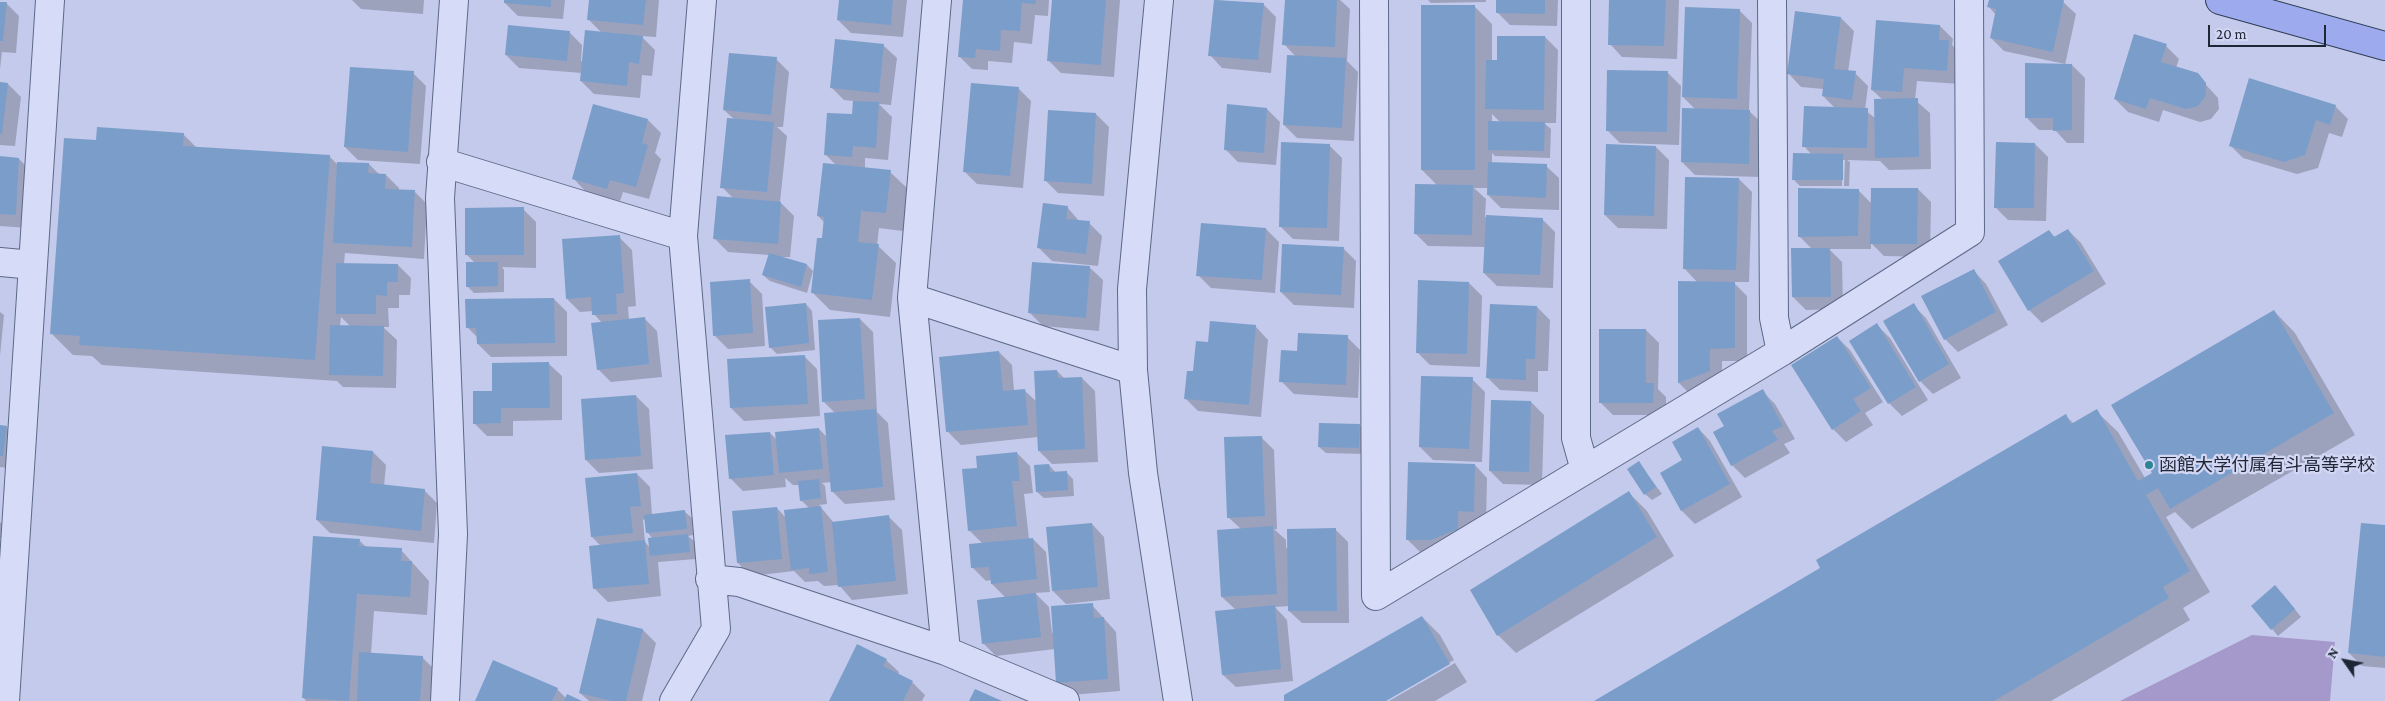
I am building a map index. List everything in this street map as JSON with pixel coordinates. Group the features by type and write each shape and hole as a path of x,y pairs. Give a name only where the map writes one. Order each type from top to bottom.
{"main road":[{"path":"2220,0 2385,46"}],"street":[{"path":"5,701 50,0"},
{"path":"445,701 453,534 440,198 441,162 454,0"},
{"path":"674,701 716,629 710,579 683,236 702,0"},
{"path":"936,0 912,298 946,651"},
{"path":"1159,0 1132,289 1133,370 1143,473 1178,701"},
{"path":"1374,0 1376,596 1781,352 1970,232 1969,0"},
{"path":"1576,0 1576,438 1585,470"},
{"path":"1772,0 1774,318 1781,352"},
{"path":"441,162 683,236"},
{"path":"0,262 33,265"},
{"path":"912,298 1133,370"},
{"path":"710,579 739,582 946,651 1065,701"}],"shaded area":[{"path":"2252,635 2335,642 2330,701 2120,701"}],"building":[{"path":"504,0 551,0 551,7 504,3"},
{"path":"589,0 646,0 643,25 587,20"},
{"path":"839,0 893,0 891,25 837,20"},
{"path":"963,0 1036,0 1035,4 1022,3 1020,31 1001,30 1000,51 976,49 975,58 958,57"},
{"path":"1052,0 1106,0 1101,65 1047,61"},
{"path":"1214,0 1264,3 1258,60 1208,56"},
{"path":"1285,0 1337,0 1335,47 1282,45"},
{"path":"1496,0 1545,0 1545,14 1496,13"},
{"path":"1609,0 1666,0 1664,46 1608,45"},
{"path":"1989,0 2064,0 2053,52 1990,38 1996,9 1987,7"},
{"path":"0,2 7,2 3,41 0,41"},
{"path":"1421,5 1475,5 1475,170 1421,170"},
{"path":"1685,7 1740,9 1737,99 1682,97"},
{"path":"1795,11 1841,17 1834,69 1856,71 1852,100 1822,96 1824,79 1787,74"},
{"path":"1876,20 1940,25 1939,40 1949,40 1947,71 1904,68 1902,92 1871,90"},
{"path":"508,25 570,31 567,61 505,55"},
{"path":"585,30 643,36 639,64 629,62 627,86 580,81"},
{"path":"2134,34 2167,44 2161,62 2198,73 2206,83 2206,96 2198,106 2186,109 2150,98 2146,109 2114,99"},
{"path":"1497,36 1545,36 1544,110 1485,109 1486,60 1497,60"},
{"path":"835,39 884,44 879,93 830,88"},
{"path":"729,53 777,57 771,115 723,110"},
{"path":"1287,55 1346,58 1342,128 1283,125"},
{"path":"2025,63 2072,64 2072,130 2053,131 2053,118 2025,118"},
{"path":"350,67 414,71 408,152 344,147"},
{"path":"1607,70 1668,71 1667,132 1606,131"},
{"path":"2249,78 2336,105 2330,125 2316,120 2305,155 2284,162 2229,146"},
{"path":"0,82 8,83 2,134 0,134"},
{"path":"971,83 1019,87 1010,176 963,172"},
{"path":"1918,98 1919,157 1875,158 1874,99"},
{"path":"853,101 879,102 876,148 853,146 852,157 824,155 827,113 852,114"},
{"path":"593,104 648,119 642,143 648,145 636,187 610,180 607,189 572,179"},
{"path":"1227,104 1267,108 1264,153 1224,150"},
{"path":"1804,106 1868,108 1867,148 1802,147"},
{"path":"1682,108 1750,110 1749,164 1681,162"},
{"path":"1048,110 1096,113 1092,184 1044,181"},
{"path":"727,118 774,122 767,192 720,188"},
{"path":"1488,121 1545,122 1544,151 1488,150"},
{"path":"97,127 184,133 183,146 330,155 315,360 79,345 80,336 50,334 64,138 96,140"},
{"path":"1281,142 1330,144 1327,228 1279,227"},
{"path":"1996,142 2035,143 2034,208 1994,208"},
{"path":"1606,144 1656,146 1654,216 1604,215"},
{"path":"1793,153 1843,154 1843,180 1792,180"},
{"path":"0,156 19,158 16,215 0,214"},
{"path":"337,162 369,163 368,173 386,174 385,189 415,190 412,247 333,243"},
{"path":"1488,162 1547,164 1546,198 1487,195"},
{"path":"823,163 891,170 886,213 861,211 858,242 879,244 872,300 811,293 817,238 822,238 824,217 817,216"},
{"path":"1685,177 1739,178 1736,270 1683,269"},
{"path":"1415,184 1473,185 1472,235 1414,234"},
{"path":"1798,188 1859,189 1858,236 1798,237"},
{"path":"1871,188 1918,188 1917,244 1870,244"},
{"path":"717,196 781,202 778,244 713,239"},
{"path":"1043,203 1068,206 1066,219 1090,221 1086,254 1037,248"},
{"path":"524,207 524,255 465,255 465,208"},
{"path":"1486,215 1543,218 1540,275 1483,273"},
{"path":"1201,223 1266,228 1262,280 1196,276"},
{"path":"2068,229 2094,271 2028,311 1998,261 2049,230 2054,237"},
{"path":"620,235 624,293 616,294 617,314 592,315 591,297 566,299 562,239"},
{"path":"1282,244 1344,247 1341,295 1280,292"},
{"path":"1791,248 1830,248 1831,297 1792,297"},
{"path":"769,253 807,264 801,287 762,275"},
{"path":"466,262 498,262 498,286 466,287"},
{"path":"1032,262 1090,266 1086,318 1028,313"},
{"path":"336,263 398,264 398,282 387,282 387,296 376,295 376,314 336,314"},
{"path":"1974,269 1996,312 1944,340 1921,296"},
{"path":"750,279 753,333 713,336 710,282"},
{"path":"1418,280 1469,282 1467,354 1416,353"},
{"path":"1678,281 1735,282 1735,348 1710,349 1710,371 1678,383"},
{"path":"554,298 555,343 477,344 476,328 466,328 465,299"},
{"path":"806,303 809,343 769,348 765,307"},
{"path":"1914,303 1949,364 1919,382 1883,321"},
{"path":"1490,304 1537,306 1535,359 1526,359 1526,380 1486,378"},
{"path":"2274,310 2334,413 2170,509 2158,488 2146,495 2190,571 2163,587 2169,598 1994,701 1594,701 1820,568 1816,560 2066,414 2071,424 2097,409 2138,481 2152,473 2111,405"},
{"path":"645,317 649,364 597,370 591,323"},
{"path":"860,318 865,399 822,402 818,320"},
{"path":"1210,321 1256,325 1249,405 1184,399 1187,371 1193,371 1196,341 1208,342"},
{"path":"1877,323 1916,387 1888,404 1849,341"},
{"path":"330,325 384,326 383,376 329,375"},
{"path":"1599,329 1646,329 1646,383 1654,383 1653,403 1599,403"},
{"path":"1298,333 1348,335 1346,385 1279,382 1281,350 1297,351"},
{"path":"1837,336 1871,388 1853,399 1861,411 1832,430 1791,365"},
{"path":"999,351 1003,391 1025,389 1028,425 946,432 939,357"},
{"path":"805,355 808,404 730,408 727,359"},
{"path":"549,362 550,408 501,408 501,423 473,424 473,391 492,391 492,363"},
{"path":"1057,370 1058,378 1082,377 1085,449 1038,451 1034,371"},
{"path":"1421,376 1473,377 1469,449 1419,447"},
{"path":"1763,389 1783,426 1772,431 1778,440 1731,466 1713,432 1724,426 1717,414"},
{"path":"636,395 641,456 585,460 581,399"},
{"path":"1491,400 1531,401 1529,472 1489,471"},
{"path":"876,409 883,487 831,492 824,413"},
{"path":"1319,423 1360,424 1359,448 1318,447"},
{"path":"0,425 7,426 3,456 0,456"},
{"path":"1698,427 1730,484 1681,511 1660,473 1682,460 1672,442"},
{"path":"819,428 823,469 779,473 775,432"},
{"path":"770,432 774,475 729,479 725,435"},
{"path":"1262,436 1265,516 1227,518 1224,437"},
{"path":"322,446 373,451 370,483 425,489 421,531 316,520"},
{"path":"1017,452 1020,481 1012,481 1017,526 968,531 962,469 977,468 976,456"},
{"path":"1639,461 1656,487 1644,495 1627,469"},
{"path":"1408,462 1475,464 1474,512 1458,511 1458,529 1431,540 1406,540"},
{"path":"1049,464 1050,472 1067,471 1068,490 1036,492 1034,465"},
{"path":"637,473 641,506 630,507 633,533 591,537 585,478"},
{"path":"819,479 821,498 800,501 798,481"},
{"path":"1629,491 1657,537 1497,636 1470,590"},
{"path":"821,506 828,572 809,574 809,568 791,570 784,510"},
{"path":"777,507 782,559 737,563 732,511"},
{"path":"685,510 687,529 646,533 644,515"},
{"path":"889,515 896,581 838,587 832,522"},
{"path":"1092,523 1098,587 1052,591 1046,527"},
{"path":"2361,523 2385,525 2385,657 2348,653"},
{"path":"1273,526 1277,594 1221,597 1217,530"},
{"path":"1336,528 1337,611 1288,611 1287,529"},
{"path":"688,534 690,552 650,556 648,538"},
{"path":"313,536 360,539 359,546 402,548 401,561 412,561 410,597 357,594 349,701 302,698"},
{"path":"1033,538 1037,579 991,584 989,567 971,568 969,544"},
{"path":"645,540 649,584 593,589 589,546"},
{"path":"2275,585 2295,609 2271,630 2251,606"},
{"path":"1036,593 1041,637 982,644 977,600"},
{"path":"1093,603 1094,618 1104,617 1108,679 1056,683 1051,606"},
{"path":"1275,605 1281,669 1222,675 1215,611"},
{"path":"1422,616 1450,664 1386,701 1284,701 1284,695"},
{"path":"597,618 643,629 626,701 612,701 579,693"},
{"path":"857,644 887,659 883,666 913,681 903,701 829,701"},
{"path":"359,652 423,656 420,701 357,701"},
{"path":"493,660 558,688 552,701 475,701"},
{"path":"975,689 1002,701 969,701"},
{"path":"567,694 582,701 564,701"}],"place":[{"name":"函館大学付属有斗高等学校","path":"2149,465"}]}
